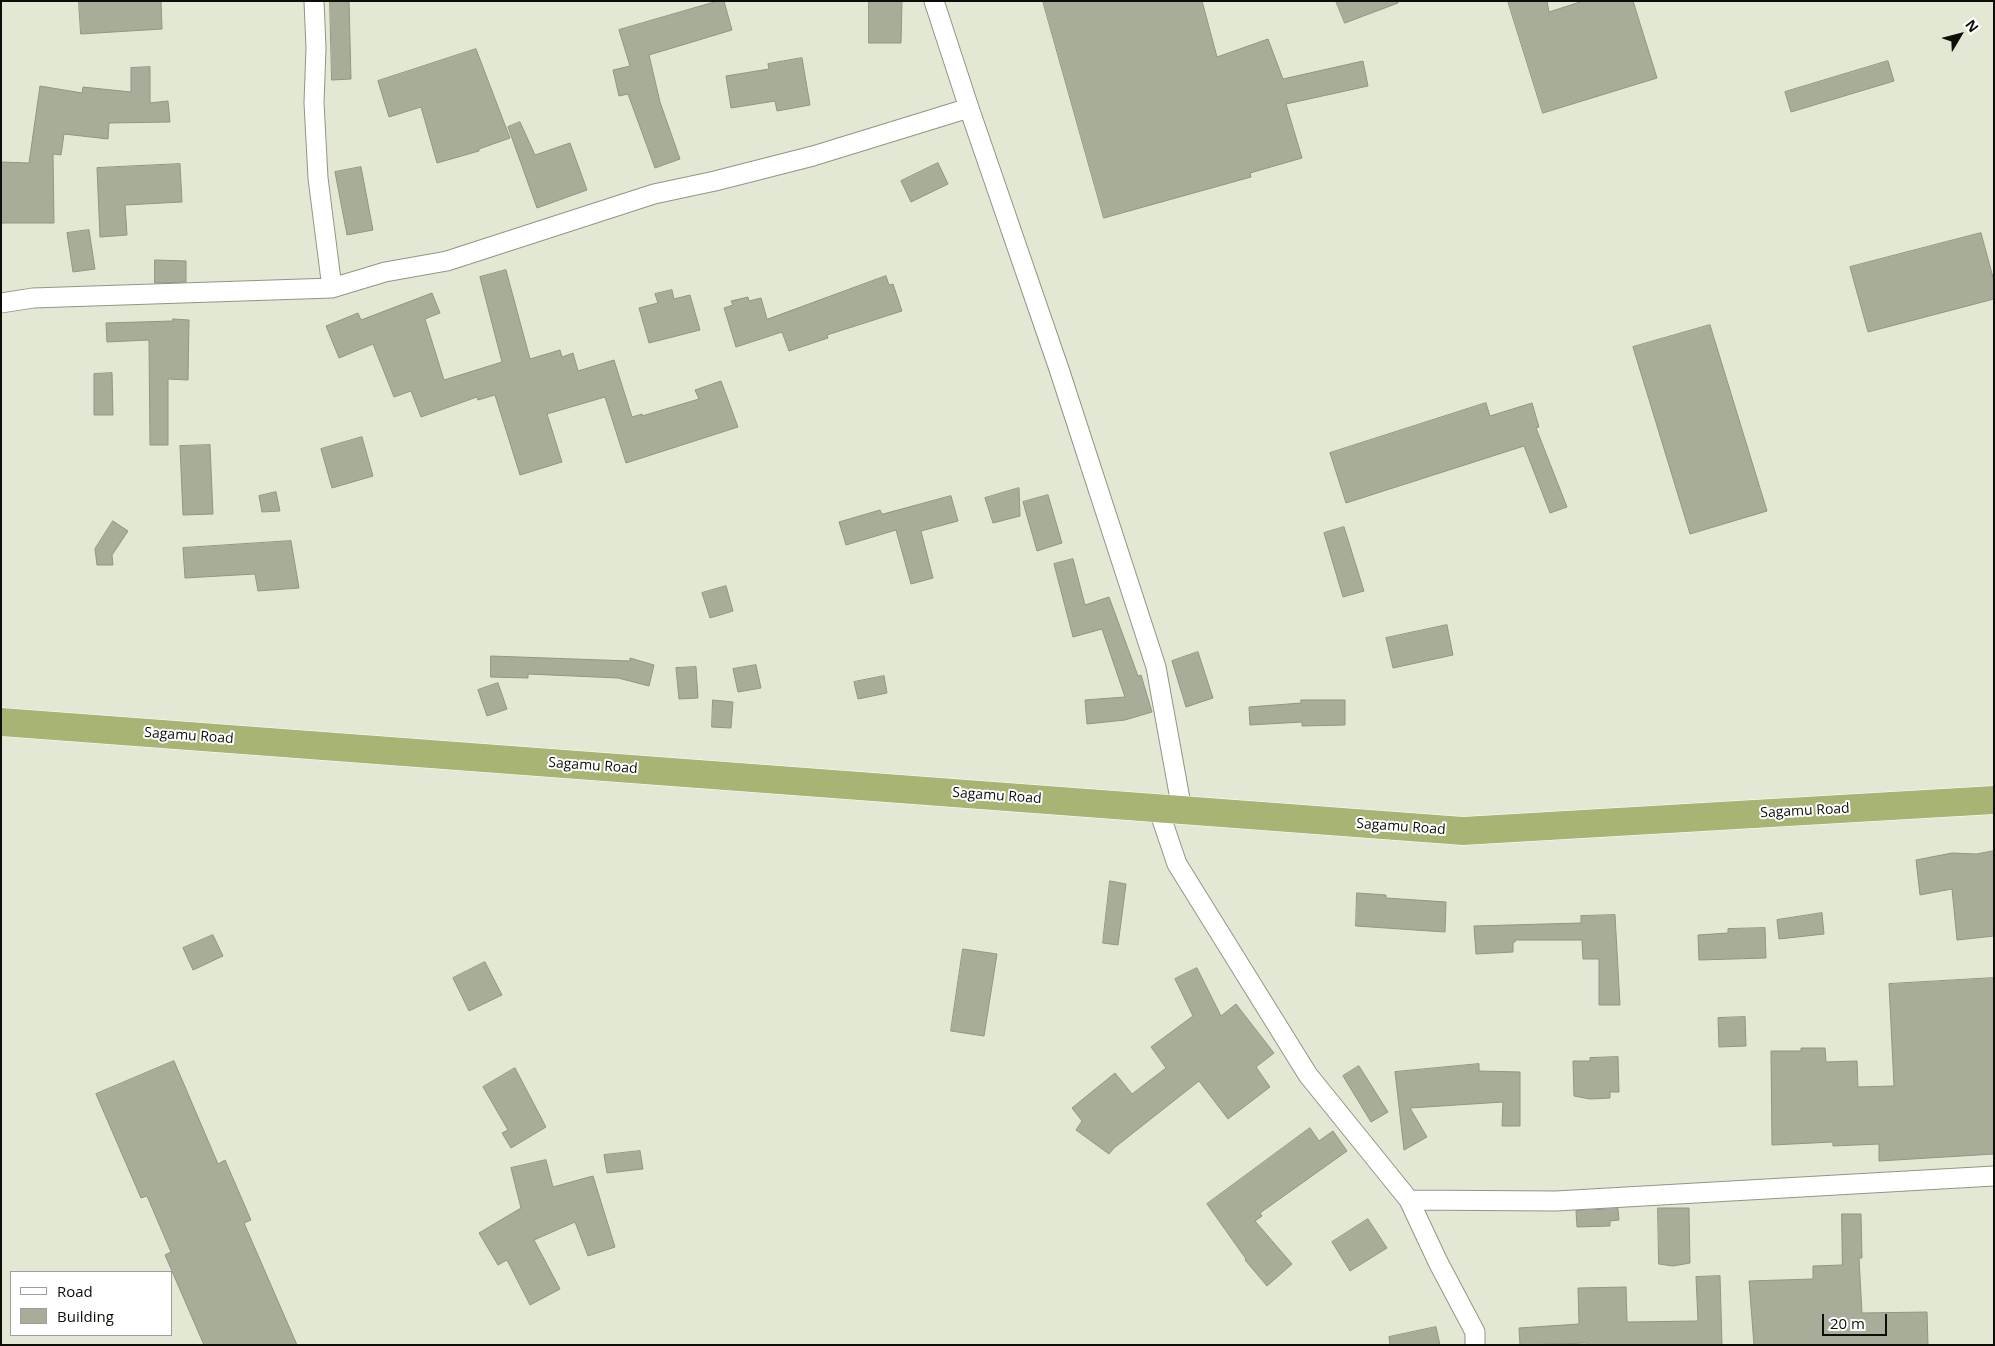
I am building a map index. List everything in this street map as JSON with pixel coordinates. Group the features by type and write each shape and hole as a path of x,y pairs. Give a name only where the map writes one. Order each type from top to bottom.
{"highway":[{"name":"Sagamu Road","path":"1,722 1463,831 1994,800"}],"street":[{"path":"314,1 316,48 314,104 317,169 332,288"},
{"path":"934,1 1059,369 1156,666 1177,864 1308,1075 1409,1200 1474,1332 1475,1345"},
{"path":"1,303 33,298 332,288 385,272 447,261 654,194 715,181 813,156 969,108"},
{"path":"1409,1200 1556,1201 1994,1176"}],"building":[{"path":"79,1 161,1 162,29 81,34"},
{"path":"330,1 349,1 351,79 332,80"},
{"path":"718,1 724,1 732,30 649,55 660,102 680,159 655,168 628,94 619,96 613,70 630,66 619,30"},
{"path":"869,1 902,1 901,43 869,43"},
{"path":"1043,1 1202,1 1217,57 1268,39 1283,79 1363,61 1368,86 1286,104 1302,158 1250,173 1251,177 1104,218"},
{"path":"1336,1 1398,1 1398,3 1345,23"},
{"path":"1508,1 1547,1 1549,12 1583,1 1633,1 1657,78 1543,113"},
{"path":"476,49 510,138 479,149 479,151 437,163 421,107 389,117 378,81"},
{"path":"802,58 810,105 777,111 775,101 731,108 726,76 769,69 768,64"},
{"path":"1888,61 1894,81 1791,112 1785,92"},
{"path":"150,67 150,103 168,101 170,122 109,123 108,139 64,134 61,155 53,154 54,223 1,223 1,162 29,163 40,86 82,93 83,87 131,92 131,68"},
{"path":"520,122 535,155 570,143 587,190 537,208 508,127"},
{"path":"938,163 948,184 911,202 901,181"},
{"path":"180,164 182,202 125,205 127,235 100,237 97,168"},
{"path":"361,167 373,230 347,235 335,172"},
{"path":"89,230 95,269 73,272 67,233"},
{"path":"1981,233 1994,281 1994,299 1868,332 1850,267"},
{"path":"155,260 186,261 186,282 155,283"},
{"path":"506,270 530,359 560,350 562,357 573,353 578,371 614,360 632,417 642,414 642,416 699,399 695,390 721,381 738,427 626,463 605,397 547,414 562,462 520,475 495,395 478,400 477,397 421,417 411,391 394,397 373,344 339,358 326,326 358,313 361,320 432,293 440,313 425,319 444,380 502,362 480,277"},
{"path":"886,276 889,285 893,284 902,311 827,335 828,338 789,351 782,332 736,347 724,308 733,305 731,301 748,297 749,301 761,298 767,319"},
{"path":"672,290 674,299 690,295 700,330 649,343 639,308 658,303 655,294"},
{"path":"173,319 189,320 188,380 168,379 168,445 150,445 149,340 107,342 106,323 173,321"},
{"path":"1710,325 1767,511 1690,534 1633,347"},
{"path":"112,373 113,415 94,415 94,374"},
{"path":"1486,403 1490,416 1532,403 1539,427 1536,428 1567,507 1550,513 1524,446 1346,503 1330,453"},
{"path":"362,437 373,476 332,488 321,449"},
{"path":"210,445 213,514 183,515 180,446"},
{"path":"1019,488 1020,516 993,523 985,498"},
{"path":"276,492 280,511 262,512 259,496"},
{"path":"1048,495 1062,543 1037,551 1023,502"},
{"path":"951,496 958,521 921,531 933,578 911,584 896,530 846,545 839,522 880,510 882,514"},
{"path":"113,521 128,531 112,555 113,565 97,565 95,549"},
{"path":"1344,527 1364,591 1343,597 1324,533"},
{"path":"291,541 299,588 258,591 255,574 185,578 183,548"},
{"path":"1073,559 1085,605 1109,597 1138,676 1141,675 1152,712 1125,720 1087,724 1085,700 1125,697 1102,629 1073,637 1054,564"},
{"path":"726,586 733,611 710,618 702,593"},
{"path":"1447,625 1453,655 1393,668 1386,638"},
{"path":"1198,652 1213,698 1186,707 1172,661"},
{"path":"491,656 630,661 630,658 654,665 649,686 618,678 528,674 528,678 491,677"},
{"path":"756,665 761,688 738,692 733,669"},
{"path":"696,667 698,698 679,699 676,668"},
{"path":"884,676 887,693 858,699 854,682"},
{"path":"498,683 507,709 487,716 478,690"},
{"path":"713,700 733,702 731,728 712,727"},
{"path":"1301,700 1345,700 1345,725 1302,726 1302,722 1250,725 1249,707 1301,703"},
{"path":"1994,851 1994,936 1957,940 1952,889 1920,895 1916,860 1952,853 1976,854"},
{"path":"1110,881 1126,884 1118,945 1103,943"},
{"path":"1357,893 1386,895 1386,898 1446,902 1445,932 1356,926"},
{"path":"1822,913 1824,934 1779,939 1777,920"},
{"path":"1615,915 1620,1005 1599,1005 1599,959 1583,959 1582,940 1515,940 1513,942 1513,952 1476,954 1474,926 1581,923 1581,916"},
{"path":"1765,928 1766,958 1699,960 1698,935 1728,933 1728,929"},
{"path":"213,935 223,956 193,970 183,948"},
{"path":"963,949 997,954 984,1036 951,1031"},
{"path":"485,962 502,995 469,1011 453,978"},
{"path":"1197,968 1221,1016 1236,1004 1274,1053 1256,1067 1270,1087 1228,1119 1199,1081 1114,1148 1109,1154 1076,1130 1082,1121 1072,1108 1115,1073 1132,1094 1166,1068 1151,1047 1193,1016 1175,979"},
{"path":"1994,978 1994,1154 1879,1161 1879,1144 1833,1146 1833,1142 1772,1145 1771,1051 1801,1051 1801,1048 1825,1048 1826,1062 1857,1061 1858,1087 1894,1086 1889,984"},
{"path":"1745,1017 1746,1046 1719,1047 1718,1018"},
{"path":"1618,1057 1619,1092 1610,1092 1610,1098 1590,1099 1574,1096 1573,1061 1590,1061 1590,1058"},
{"path":"174,1061 218,1164 225,1160 251,1220 244,1223 297,1345 204,1345 165,1255 171,1252 147,1196 141,1198 96,1094"},
{"path":"1479,1064 1479,1071 1520,1072 1520,1126 1502,1126 1503,1102 1410,1108 1427,1137 1404,1150 1395,1072"},
{"path":"1359,1066 1388,1112 1371,1122 1343,1076"},
{"path":"515,1068 546,1127 511,1148 502,1133 508,1130 483,1087"},
{"path":"1310,1128 1319,1141 1333,1131 1347,1151 1260,1213 1262,1216 1255,1221 1292,1264 1267,1286 1245,1260 1207,1204"},
{"path":"640,1151 643,1169 607,1173 604,1155"},
{"path":"546,1160 553,1187 593,1176 615,1247 588,1256 575,1222 534,1240 560,1289 530,1305 507,1260 498,1265 479,1233 521,1208 511,1168"},
{"path":"1658,1208 1689,1208 1690,1263 1673,1266 1659,1264"},
{"path":"1618,1209 1619,1220 1610,1221 1610,1226 1577,1227 1576,1211"},
{"path":"1842,1214 1861,1214 1862,1258 1859,1258 1862,1313 1927,1312 1928,1345 1754,1345 1749,1281 1813,1279 1813,1266 1842,1265"},
{"path":"1368,1219 1387,1248 1350,1271 1332,1242"},
{"path":"1720,1276 1722,1345 1587,1345 1587,1343 1520,1345 1519,1328 1579,1324 1578,1288 1626,1287 1627,1322 1698,1321 1696,1277"},
{"path":"1436,1327 1440,1345 1390,1345 1389,1337"}]}
